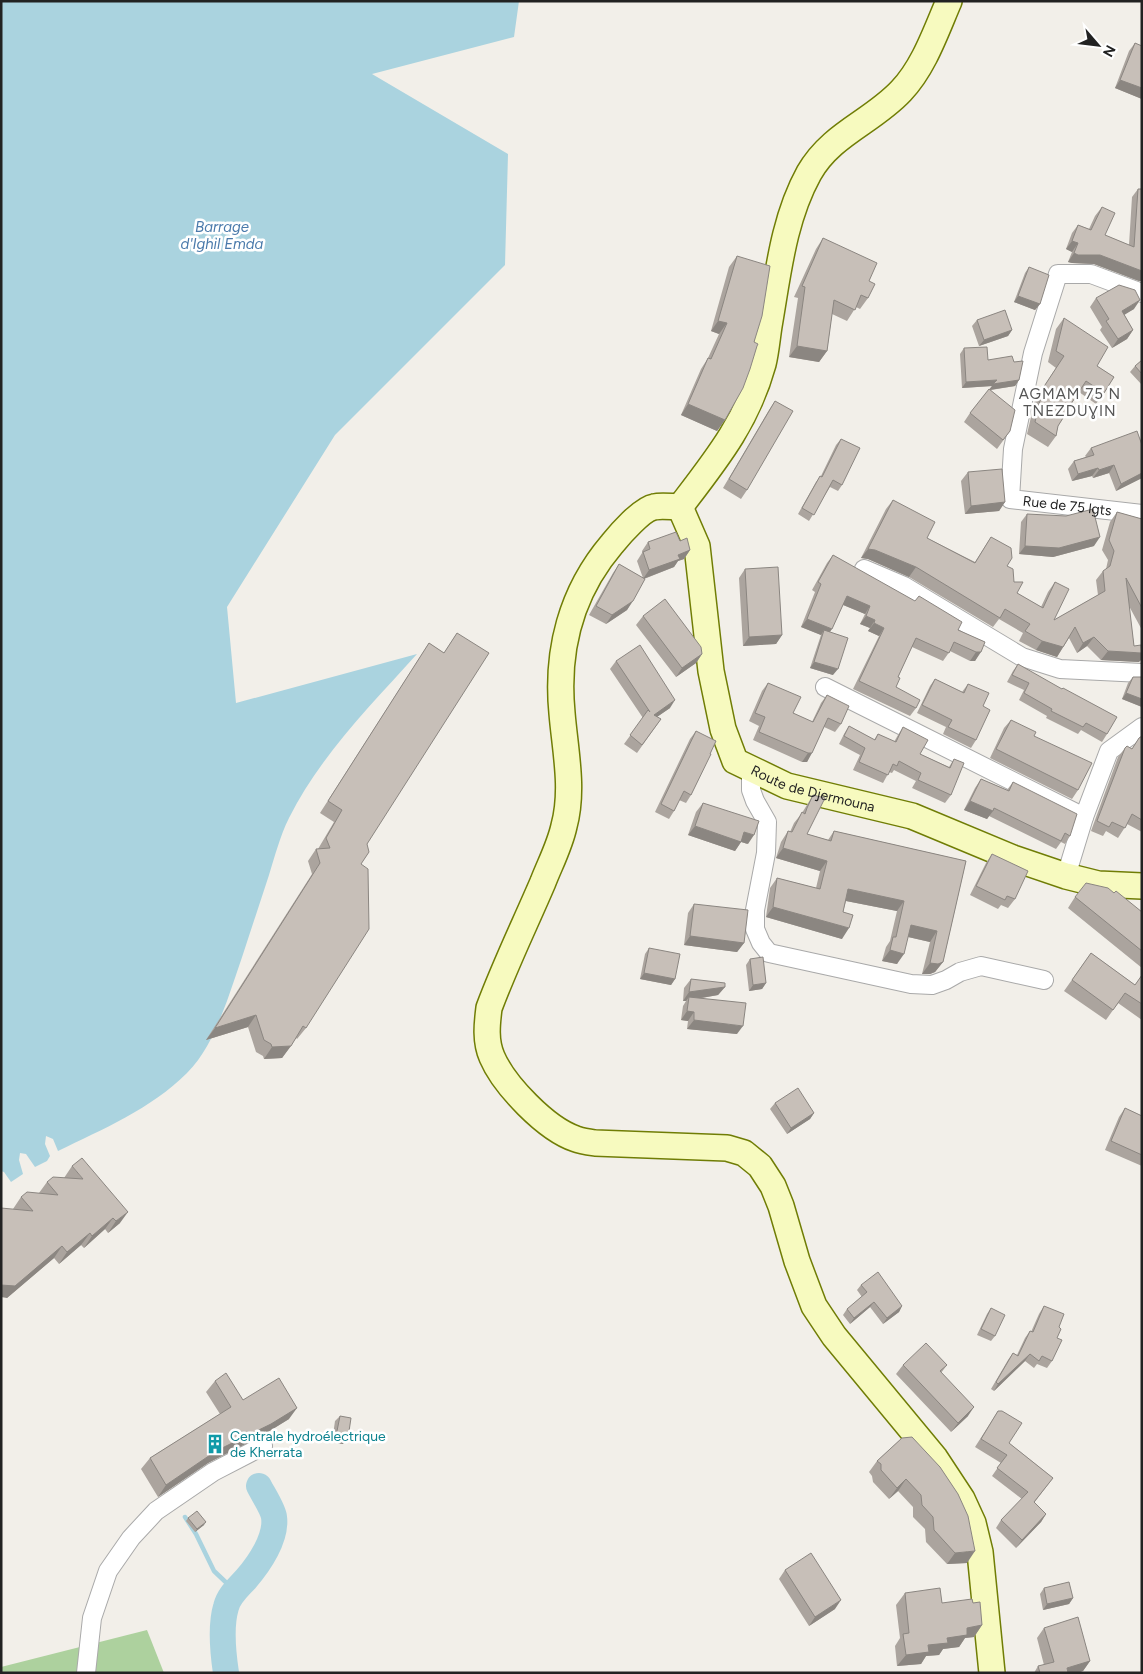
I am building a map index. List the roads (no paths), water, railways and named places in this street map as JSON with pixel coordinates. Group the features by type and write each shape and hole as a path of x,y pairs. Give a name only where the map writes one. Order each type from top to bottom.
{"main road":[{"path":"949,1 918,68 902,90 885,107 841,136 809,173 790,218 782,250 763,363 741,421 726,446 680,507 653,507 627,526 598,560 581,589 567,628 561,673 561,711 567,763 568,800 565,826 488,1008 486,1030 491,1056 503,1077 534,1111 552,1127 575,1139 594,1143 727,1148 744,1153 760,1166 773,1186 781,1206 797,1261 814,1306 834,1336 935,1458 962,1499 973,1523 980,1552 992,1673"},
{"name":"Route de Djermouna","path":"680,507 697,546 710,670 723,729 735,761 787,786 912,816 1013,858 1066,876 1098,884 1142,886"}],"street":[{"name":"Rue de 75 lgts","path":"1142,293 1091,274 1058,274 1032,353 1013,449 1010,499 1142,514"},
{"path":"864,569 904,586 1022,658 1060,669 1142,674"},
{"path":"825,688 1084,817"},
{"path":"1066,876 1084,817 1109,751 1142,727"},
{"path":"751,769 751,790 755,801 768,822 766,853 755,910 756,929 761,943 769,953 911,984 932,985 960,972 981,966 1044,980"},
{"path":"86,1673 92,1618 108,1571 131,1538 156,1511 213,1472 263,1446"}],"water":[{"name":"Barrage d'Ighil Emda","path":"1,1 519,1 514,37 372,74 508,154 505,265 335,435 227,607 236,703 417,654 364,712 331,752 289,818 280,839 227,1001 211,1039 194,1065 173,1086 142,1108 58,1151 53,1139 46,1136 45,1144 50,1156 47,1161 35,1167 26,1154 20,1153 19,1160 23,1174 11,1182 4,1172 1,1171"}],"waterway":[{"path":"226,1673 223,1631 227,1603 261,1558 273,1533 274,1517 259,1486"},
{"path":"185,1517 196,1534 214,1571 234,1590"}],"place":[{"name":"Centrale hydroélectrique de Kherrata","path":"215,1444"}],"district":[{"name":"AGMAM 75 N TNEZDUƔIN","path":"1070,402"}]}
